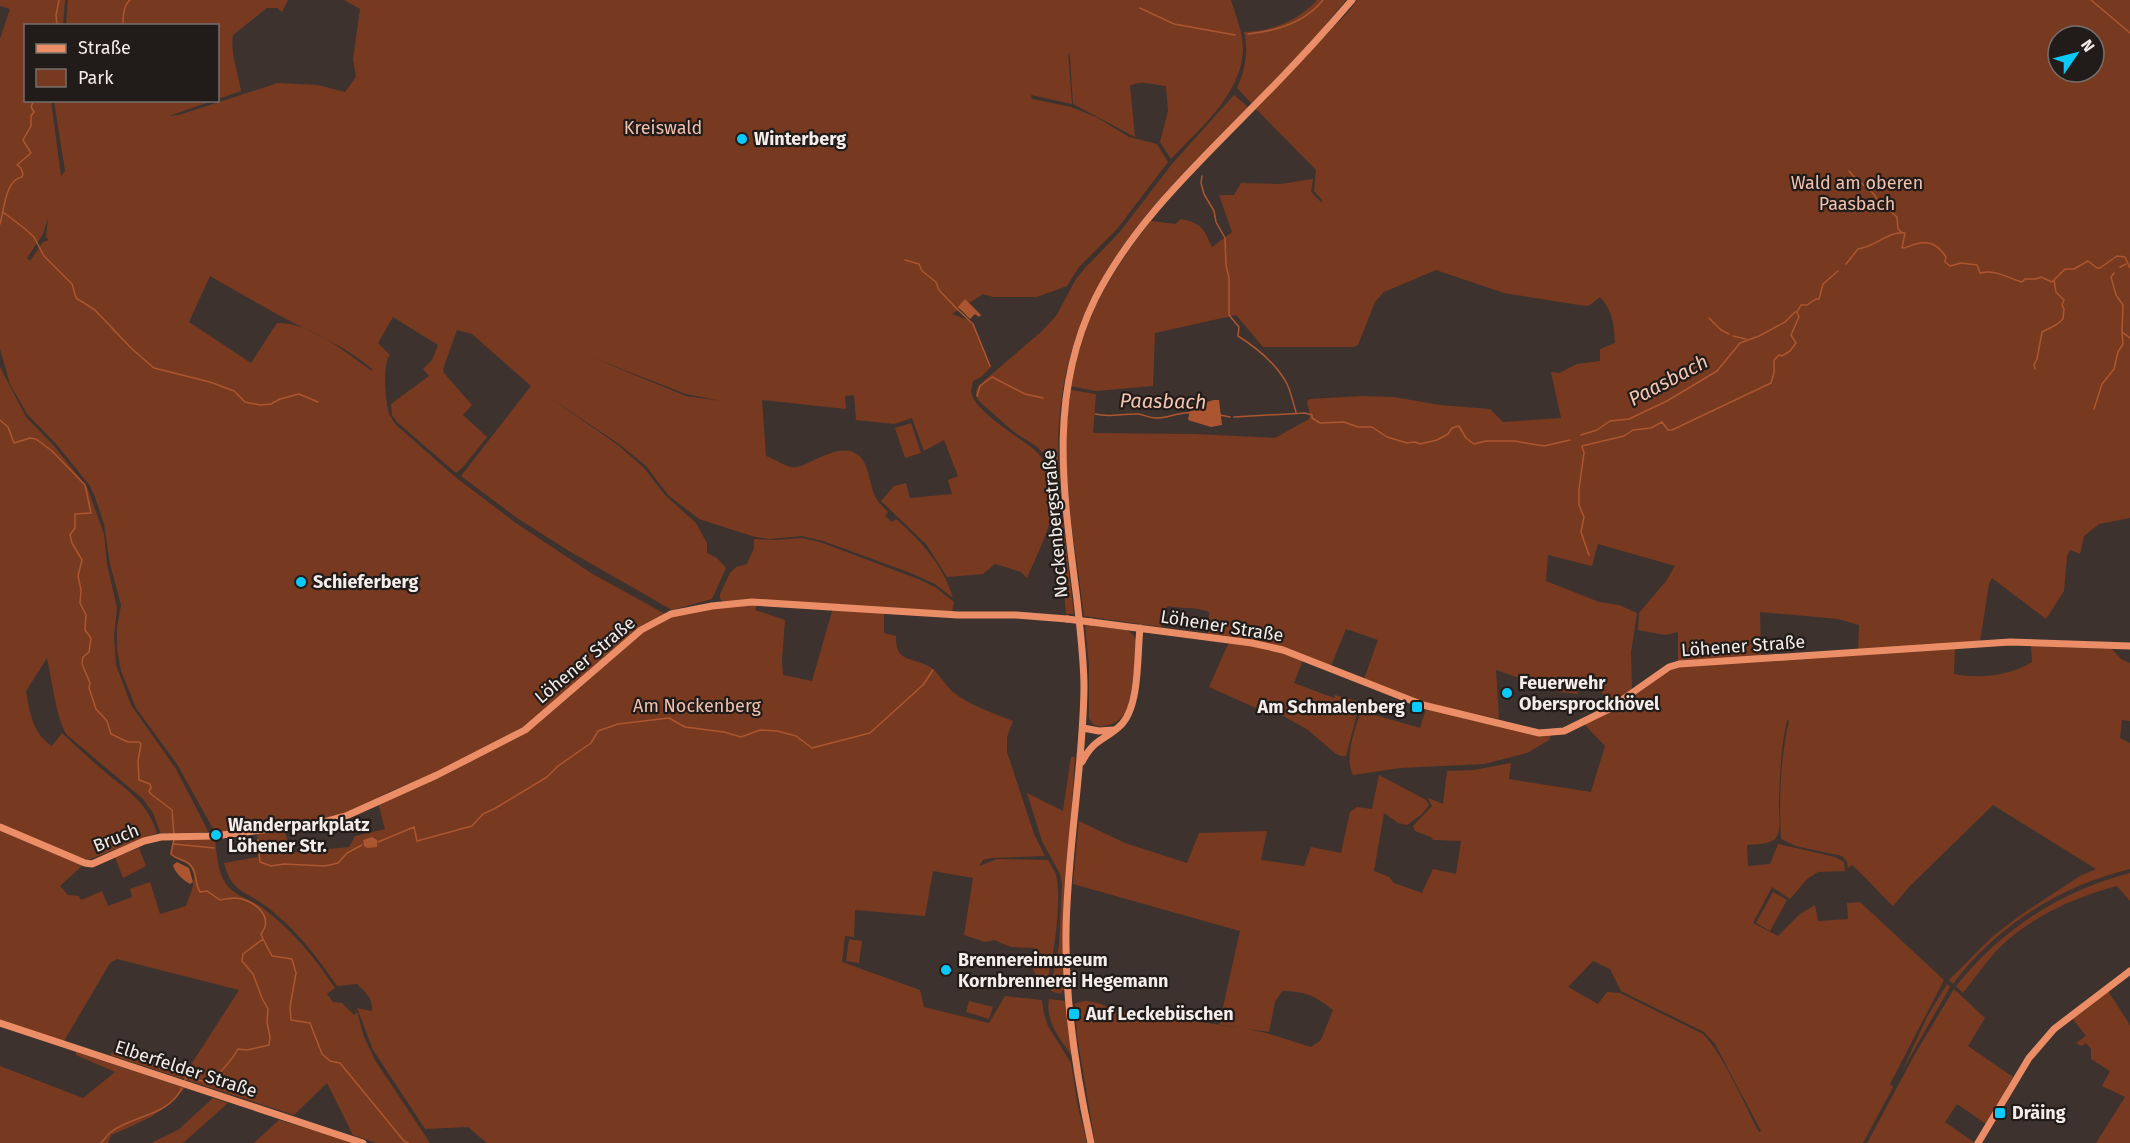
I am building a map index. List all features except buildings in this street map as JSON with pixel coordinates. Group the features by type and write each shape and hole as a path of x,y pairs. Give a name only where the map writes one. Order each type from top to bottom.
{"street":[{"name":"Nockenbergstraße","path":"1091,1143 1078,1074 1067,975 1068,886 1083,732 1083,664 1063,478 1064,419 1068,382 1077,340 1095,298 1115,262 1138,231 1185,176 1298,61 1352,0"},
{"name":"Löhener Straße","path":"214,836 324,822 346,816 437,775 525,730 641,630 672,614 712,606 752,602 958,615 1016,615 1067,619 1252,643 1283,650 1423,705 1539,733 1555,733 1572,728 1609,709 1669,667 1679,664 2010,642 2130,646"},
{"name":"Löhener Straße","path":"1079,768 1089,749 1126,719 1131,710 1140,628"},
{"path":"1083,732 1113,730"},
{"path":"1083,732 1100,739"},
{"name":"Bruch","path":"0,827 92,864 144,841 161,837 214,836"},
{"path":"1978,1143 2029,1058 2054,1029 2130,971"},
{"name":"Elberfelder Straße","path":"0,1023 363,1143"}],"green space":[{"name":"Kreiswald","path":"0,0 65,0 63,24 24,24 24,102 51,102 61,176 65,171 54,102 209,102 169,116 179,115 278,83 318,85 345,92 356,77 353,59 360,9 344,0 1231,0 1241,31 1243,49 1241,65 1227,96 1206,123 1171,159 1160,142 1168,111 1166,86 1143,83 1130,86 1135,137 1073,104 1068,52 1072,104 1031,95 1032,99 1071,107 1096,117 1129,137 1157,144 1168,162 1117,229 1079,267 1067,286 1037,297 993,297 983,294 952,314 968,320 974,327 991,367 973,381 971,392 974,400 993,420 1036,451 1044,462 1052,483 1052,511 1049,525 1027,578 1021,572 995,564 983,574 947,577 926,544 881,501 894,486 906,483 910,498 952,494 948,480 958,476 944,440 924,451 912,418 894,424 856,420 854,395 845,396 846,409 762,400 766,456 785,465 797,467 827,454 844,450 858,455 865,464 876,498 888,512 885,516 892,522 896,519 922,545 937,564 953,598 935,584 911,573 823,541 802,536 770,539 755,537 699,519 669,496 646,466 619,444 546,395 618,445 644,468 665,495 696,523 707,543 707,553 717,558 726,568 712,599 672,610 569,551 517,518 461,476 531,386 472,334 457,330 443,369 472,405 463,415 487,437 463,467 456,473 397,422 392,415 391,404 429,376 423,369 432,360 438,345 393,317 378,343 390,355 387,359 385,375 386,394 388,410 395,424 454,476 516,523 591,573 665,614 523,729 436,773 391,791 346,814 327,819 216,834 177,764 136,708 121,671 117,649 117,628 121,605 110,564 104,524 95,497 90,486 57,445 27,414 10,384 0,349 0,39 10,9 0,6","holes":["48,218 46,237 49,240 43,242 30,261 27,258 43,234","210,276 307,330 290,324 277,323 251,363 189,322","326,339 352,354 372,371","591,357 686,394 721,401 686,396"]},
{"path":"68,0 288,0 282,12 277,8 267,8 233,35 233,56 241,91 219,99 219,24 66,24"},
{"path":"1317,0 1346,0 1317,35 1252,104 1237,88 1245,60 1244,32 1265,30 1284,24 1302,14"},
{"name":"Wald am oberen Paasbach","path":"1357,0 2130,0 2130,518 2099,524 2084,536 2080,554 2070,550 2067,556 2064,591 2046,619 1992,578 1989,584 1980,641 1858,651 1859,625 1838,619 1760,612 1761,657 1678,663 1678,632 1665,635 1638,630 1639,613 1666,581 1675,566 1598,544 1592,566 1548,555 1546,581 1599,602 1619,605 1637,613 1631,652 1632,692 1608,707 1594,673 1577,690 1578,694 1559,692 1496,670 1499,719 1426,703 1364,679 1378,640 1346,629 1331,666 1256,641 1208,634 1209,612 1199,609 1167,606 1161,627 1084,616 1067,475 1067,418 1071,390 1096,394 1093,433 1275,438 1309,419 1307,402 1309,399 1362,396 1394,397 1440,405 1490,409 1503,422 1561,418 1551,372 1559,373 1577,364 1600,361 1600,349 1615,343 1612,318 1608,307 1600,297 1585,306 1504,293 1436,270 1384,292 1375,302 1358,345 1353,347 1263,347 1236,315 1155,333 1153,386 1096,391 1070,386 1080,346 1102,293 1120,263 1151,221 1175,224 1181,219 1194,223 1204,231 1212,247 1232,232 1219,195 1234,195 1241,183 1280,184 1313,179 1311,192 1322,203 1314,191 1316,170 1256,109"},
{"path":"1234,95 1248,107 1175,182 1143,219 1116,257 1092,297 1074,341 1063,391 1058,446 1061,509 1074,614 1066,614 1059,530 1048,541 1055,517 1058,494 1054,471 1049,460 1038,448 1017,434 979,401 976,395 977,389 1056,316 1076,279 1119,233 1172,164"},
{"path":"0,367 26,417 55,447 87,487 104,534 107,564 117,608 114,636 116,665 131,705 176,769 207,832 161,834 153,813 143,799 67,735 57,709 47,658 26,691 33,722 40,735 52,746 62,733 139,801 157,833 88,860 0,824"},
{"path":"911,423 921,453 905,458 895,428"},
{"path":"802,538 820,542 935,587 954,602 952,612 723,602 720,594 730,573 736,567 747,564 754,548 754,539"},
{"name":"Am Nockenberg","path":"758,603 755,610 785,620 783,675 812,681 833,608 884,612 884,633 896,636 896,645 902,655 930,667 953,692 966,701 1013,721 1007,737 1007,752 1034,834 1045,856 991,858 983,860 979,866 997,859 1048,860 1057,881 1058,908 1048,977 1036,976 1032,967 1034,948 1011,947 994,940 985,942 964,935 973,878 933,871 925,916 855,910 854,937 845,936 842,962 920,990 924,1007 989,1023 1005,996 1042,1000 1048,1026 1071,1063 1087,1143 487,1143 468,1127 425,1129 373,1050 357,1008 372,1011 368,996 357,984 337,986 302,939 288,925 266,906 238,888 230,879 224,863 258,857 257,833 285,831 290,853 349,847 355,836 385,829 378,803 515,738 559,705 639,634 672,615"},
{"path":"1085,625 1127,630 1136,641 1133,679 1127,710 1113,724 1095,725 1089,718 1089,664"},
{"path":"1229,642 1282,652 1303,660 1294,683 1334,698 1335,695 1360,702 1346,756 1335,753 1308,730 1271,709 1256,708 1209,687"},
{"path":"2031,646 2112,649 2121,659 2130,663 2130,721 2122,720 2120,738 2130,743 2130,869 2079,886 2031,911 1989,944 1953,984 1949,980 1993,936 2080,876 2096,869 1993,805 1909,887 1893,906 1852,865 1848,868 1842,856 1796,846 1781,839 1781,780 1789,721 1787,720 1781,760 1779,803 1780,823 1777,836 1764,844 1747,845 1748,866 1770,864 1778,844 1835,857 1844,862 1845,871 1818,872 1807,879 1790,899 1772,887 1753,923 1778,936 1800,914 1815,905 1818,921 1848,919 1847,903 1860,902 1944,980 1890,1084 1893,1087 1863,1143 1095,1143 1077,1036 1075,1004 1087,1001 1124,1012 1219,1025 1240,931 1073,884 1079,821 1125,843 1187,863 1199,833 1267,831 1261,860 1304,866 1311,847 1341,853 1350,812 1357,807 1372,809 1379,775 1426,800 1429,805 1422,814 1407,825 1398,823 1384,813 1374,871 1389,877 1394,883 1422,893 1433,869 1456,874 1461,841 1433,840 1415,831 1413,826 1432,806 1428,798 1443,804 1447,771 1474,770 1511,763 1509,779 1591,792 1605,746 1584,724 1618,708 1669,670 1679,666 1955,648 1954,674 1984,676 2004,673 2032,662","holes":["1593,961 1610,969 1621,991 1704,1032 1715,1044 1761,1131 1759,1132 1719,1055 1703,1034 1620,993 1607,992 1598,1004 1568,987","1282,991 1310,995 1333,1010 1321,1040 1311,1047 1245,1029 1269,1032 1275,1002"]},
{"path":"1426,708 1551,735 1549,740 1527,753 1484,764 1400,768 1353,775 1350,752 1361,711 1420,728"},
{"path":"1071,757 1075,757 1063,943 1064,990 1060,994 1051,991 1051,986 1059,945 1062,884 1060,874 1042,841 1027,793 1063,811"},
{"path":"0,830 83,865 60,886 68,895 79,896 81,900 102,891 108,906 132,897 130,889 150,882 160,914 186,906 194,879 191,868 170,854 173,840 215,839 219,868 226,884 234,892 260,906 285,926 335,988 327,994 333,1002 342,1003 354,1015 357,1012 364,1037 375,1060 430,1143 376,1143 353,1135 327,1083 294,1115 110,1055 113,1051 187,1071 239,990 117,959 110,963 64,1041 0,1020"},
{"path":"139,848 146,866 123,878 115,857"},
{"path":"2130,873 2130,901 2117,886 2055,909 2013,935 1986,963 1963,993 1956,986 1992,947 2034,915 2080,890"},
{"path":"1773,892 1787,900 1770,931 1756,923"},
{"path":"849,939 862,941 859,963 846,961"},
{"path":"1947,984 1950,987 1902,1071 1927,1017"},
{"path":"1954,989 1985,1018 1968,1046 2013,1077 1986,1124 1957,1104 1945,1122 1975,1143 1867,1143 1915,1054"},
{"path":"2108,991 2130,1025 2130,1143 2096,1143 2125,1097 2102,1086 2110,1071 2091,1059 2091,1049 2086,1043 2082,1046 2076,1043 2086,1036 2072,1018"},
{"path":"1049,999 1066,1001 1072,1056 1051,1022"},
{"path":"969,1001 993,1007 989,1019 966,1012"},
{"path":"76,1052 185,1088 168,1105 151,1116 111,1135 108,1143 0,1143 0,1066 83,1098 115,1072 76,1055"},
{"path":"213,1098 228,1103 183,1143 151,1143 178,1130"},
{"path":"279,1120 355,1143 254,1143"}],"shaded area":[{"path":"965,299 981,315 979,317 975,314 970,319 958,307"},
{"path":"1219,400 1222,425 1211,427 1188,420 1190,409"},
{"path":"372,837 377,840 377,847 367,848 363,840"},
{"path":"177,862 189,868 193,882 190,884 177,873 173,865"}],"waterway":[{"path":"57,24 59,0"},
{"path":"123,24 125,8 130,0"},
{"path":"1248,34 1289,25 1308,15 1323,0"},
{"path":"2091,0 2130,33"},
{"path":"1140,8 1174,24 1235,35"},
{"path":"0,224 9,190 16,179 22,177 23,174 17,165 31,153 23,140 31,126 33,102"},
{"path":"1849,171 1871,191 1882,208 1889,210 1897,217 1898,229 1901,232"},
{"path":"1202,176 1204,194 1225,238 1229,278 1229,315 1239,327 1238,336 1266,357 1283,376 1296,412"},
{"path":"3,212 34,237 44,256 72,284 76,298 95,310 131,348 154,368 210,382 234,391 245,402 260,405 271,404 299,394 318,402"},
{"name":"Paasbach","path":"1846,264 1858,249 1893,234 1905,233 1902,248 1914,244 1930,243 1940,249 1946,257 1945,262 1950,266 1961,263 1977,265 1980,273 1996,273 2022,282 2025,279 2041,277 2052,282 2065,269 2074,269 2088,261 2100,268 2117,256 2125,257 2130,268"},
{"name":"Paasbach","path":"905,260 919,264 922,271 936,282 939,290 973,324 990,366"},
{"path":"2120,267 2126,264"},
{"name":"Paasbach","path":"1581,435 1597,430 1610,421 1629,419 1667,401 1717,371 1740,343 1785,322 1797,312 1801,305 1807,305 1819,299 1823,284 1838,271"},
{"path":"2114,273 2111,277 2116,295 2123,305 2122,332 2130,338"},
{"path":"2035,369 2042,332 2063,319 2064,300 2056,292 2054,280"},
{"path":"1589,555 1581,532 1584,517 1579,505 1584,453 1582,446 1624,436 1633,430 1651,428 1662,422 1668,430 1672,430 1771,383 1774,360 1779,355 1782,356 1790,351 1796,343 1791,335 1799,317 1797,312"},
{"path":"1709,318 1721,330 1729,334"},
{"path":"2094,409 2102,384 2114,369 2118,352 2123,344 2122,332"},
{"path":"1733,336 1746,339"},
{"name":"Paasbach","path":"977,396 980,386 992,377 1025,394 1043,398"},
{"name":"Paasbach","path":"1095,414 1107,416 1139,414 1155,418 1191,413"},
{"name":"Paasbach","path":"1234,417 1305,413 1312,415 1312,418 1320,423 1344,422 1358,427 1372,427 1387,437 1420,444 1437,440 1448,434 1452,428 1459,426 1466,438 1474,444 1486,441 1514,441 1544,446 1570,440"},
{"name":"Paasbach","path":"1220,415 1230,417"},
{"path":"0,420 8,427 14,443 30,438 36,439 52,451 85,485 91,513 75,514 75,528 70,535 82,560 78,576 81,590 80,603 86,615 85,630 91,638 89,652 83,657 82,664 90,683 89,688 96,709 107,721 111,734 128,742 141,744 138,761 139,780 150,784 151,794 172,810 174,835"},
{"path":"378,842 414,827 417,841 472,826 483,814 547,777 558,766 591,743 598,731 618,724 669,718 685,727 724,732 741,737 760,730 777,731 796,736 812,748 870,733 923,685 933,670"},
{"path":"174,839 171,854 192,867 200,892 207,891 220,900 235,898 249,902 260,910 265,921 261,934 263,939 243,954 242,961 253,974 268,1009 269,1045 247,1050 238,1049 224,1068 207,1081 187,1075 185,1080"},
{"path":"258,840 260,862 271,866 284,864 325,866 338,863 347,853 362,845"},
{"path":"174,844 214,848"},
{"path":"263,939 272,956 292,959 296,973 290,1007 291,1020 310,1023 322,1054 330,1061 340,1063 408,1143"},
{"path":"101,1143 120,1126 168,1105 182,1088"}],"place":[{"name":"Winterberg","path":"742,139"},
{"name":"Schieferberg","path":"301,582"},
{"name":"Feuerwehr Obersprockhövel","path":"1507,693"},
{"name":"Am Schmalenberg","path":"1417,707"},
{"name":"Wanderparkplatz Löhener Str.","path":"216,835"},
{"name":"Brennereimuseum Kornbrennerei Hegemann","path":"946,970"},
{"name":"Auf Leckebüschen","path":"1074,1014"},
{"name":"Dräing","path":"2000,1113"}]}
